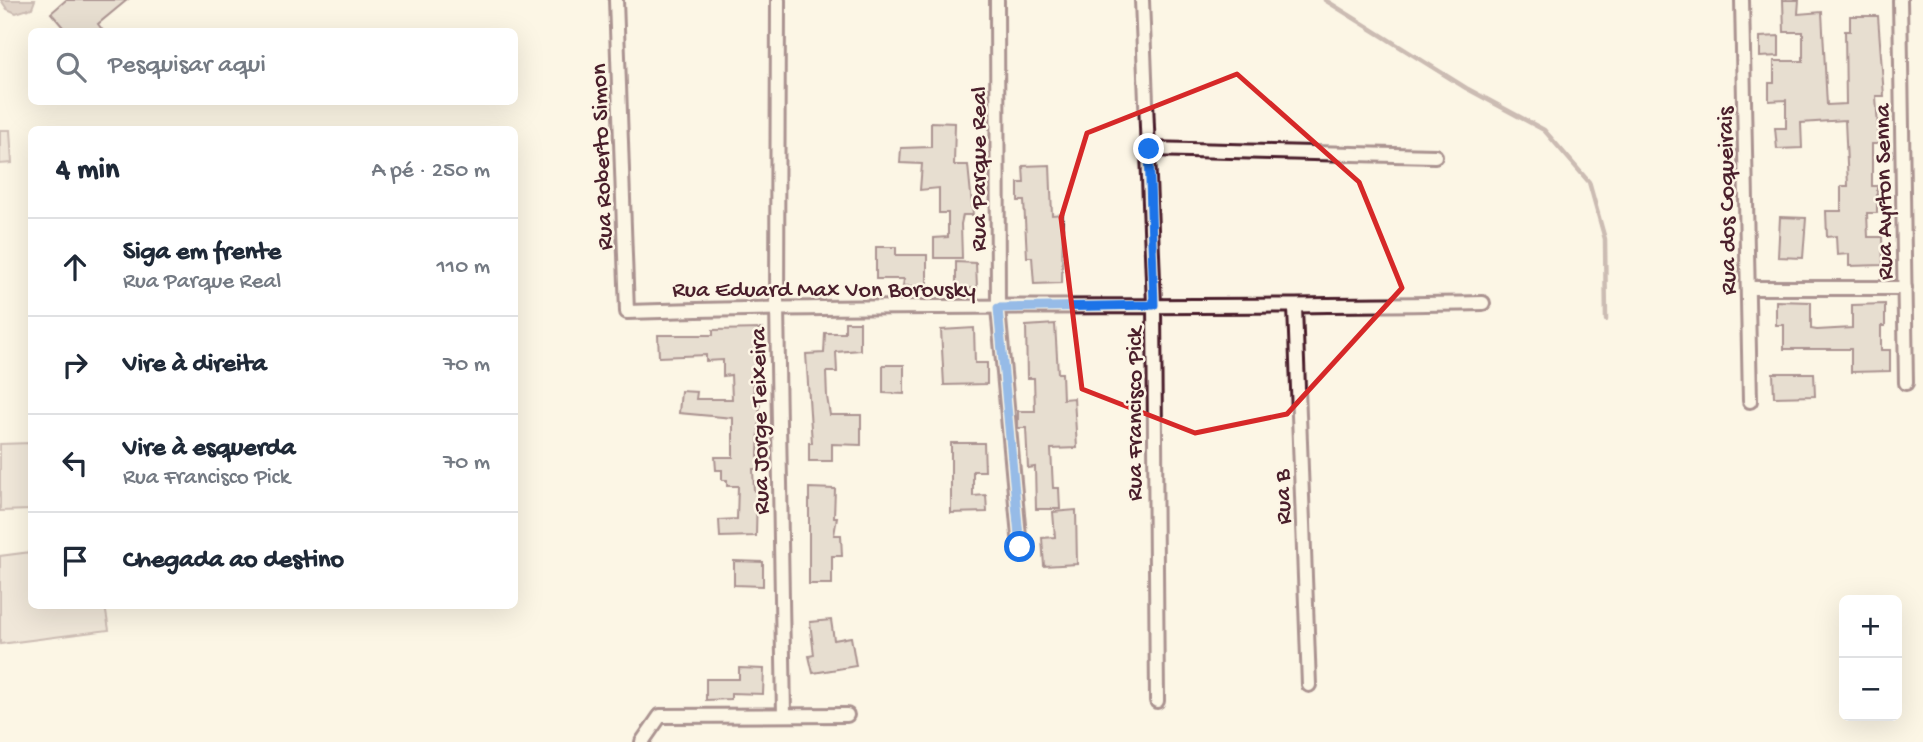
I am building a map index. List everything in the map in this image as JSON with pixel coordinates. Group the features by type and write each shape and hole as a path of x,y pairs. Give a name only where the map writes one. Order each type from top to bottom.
{"street":[{"name":"Rua Roberto Simon","path":"616,0 627,312"},
{"name":"Rua Jorge Teixeira","path":"778,0 777,307 784,715"},
{"name":"Rua Parque Real","path":"997,0 998,308 1020,547"},
{"name":"Rua Francisco Pick","path":"1142,0 1154,305 1157,701"},
{"name":"Rua dos Coqueirais","path":"1742,0 1750,401"},
{"name":"Rua Ayrton Senna","path":"1900,0 1906,383"},
{"path":"1149,149 1434,156"},
{"path":"1748,288 1905,288"},
{"name":"Rua Eduard Max Von Borovsky","path":"627,312 777,307 1296,307 1483,303"},
{"name":"Rua B","path":"1296,307 1308,685"},
{"path":"642,740 660,716 847,715"}],"highlighted area":[{"path":"1237,74 1359,182 1402,288 1287,414 1195,433 1082,389 1061,218 1087,133"}],"shaded area":[{"path":"1,0 35,0 32,8 16,13 7,9"},
{"path":"0,130 10,130 12,163 0,164"},
{"path":"28,443 28,510 0,511 0,444"},
{"path":"28,552 28,609 106,609 109,630 0,644 0,556"}],"building":[{"path":"66,0 127,0 98,24 101,28 64,28 51,13"},
{"path":"1783,0 1799,0 1798,14 1822,12 1827,105 1846,104 1845,31 1850,31 1850,16 1878,16 1884,96 1876,96 1879,144 1872,144 1872,186 1877,186 1877,213 1867,213 1868,237 1882,237 1883,265 1849,266 1849,254 1837,255 1836,236 1827,237 1826,211 1841,211 1841,186 1848,186 1845,120 1801,123 1802,148 1777,149 1775,128 1786,128 1786,100 1769,101 1769,83 1774,83 1774,61 1803,61 1803,32 1784,32"},
{"path":"1779,36 1779,56 1760,57 1760,37"},
{"path":"931,122 955,123 954,165 968,165 973,215 963,215 962,258 934,258 934,238 948,237 948,213 939,213 939,188 920,190 922,164 900,163 901,148 931,147"},
{"path":"1050,165 1052,215 1063,214 1062,283 1034,284 1032,257 1027,257 1024,201 1018,201 1018,183 1024,183 1023,166"},
{"path":"1780,217 1806,218 1803,258 1778,257"},
{"path":"876,247 896,247 896,255 927,255 927,286 903,286 904,279 876,279"},
{"path":"956,262 976,263 977,288 956,289"},
{"path":"1776,301 1811,302 1811,329 1817,330 1852,328 1852,305 1885,304 1881,350 1890,350 1890,371 1851,372 1851,349 1784,349 1784,325 1776,325"},
{"path":"845,322 860,322 860,350 836,352 837,372 826,372 827,397 830,415 861,415 861,445 832,444 832,461 809,461 809,443 812,443 806,354 824,353 825,333 845,333"},
{"path":"1055,324 1058,373 1062,373 1063,399 1074,398 1077,448 1051,449 1053,488 1059,488 1060,509 1036,509 1035,467 1028,468 1026,428 1018,428 1018,411 1035,411 1034,378 1027,378 1026,326"},
{"path":"974,328 975,363 987,363 987,384 944,385 941,330"},
{"path":"762,329 759,374 753,374 754,399 760,398 758,456 761,456 761,469 753,469 754,491 757,491 756,536 720,537 719,520 737,519 738,486 727,486 727,480 722,480 722,470 716,470 715,457 733,457 733,418 679,413 681,391 697,392 696,399 732,399 731,375 723,376 723,360 706,361 706,355 659,357 658,335 713,335 713,330"},
{"path":"883,365 904,365 904,394 883,393"},
{"path":"1773,373 1814,373 1815,396 1774,397"},
{"path":"951,443 984,443 985,471 973,471 973,496 986,495 987,512 951,513"},
{"path":"809,488 835,489 834,517 837,517 834,535 841,535 842,556 832,556 832,584 809,584"},
{"path":"1076,510 1077,564 1044,566 1042,538 1055,537 1053,512"},
{"path":"734,561 763,562 763,586 734,585"},
{"path":"831,620 834,640 851,637 856,666 813,673 809,656 814,655 810,622"},
{"path":"739,668 764,669 763,694 731,693 731,699 706,700 706,679 739,679"}],"waterway":[{"path":"1325,0 1466,88 1544,130 1589,182 1605,239 1606,320"}],"route":[{"path":"1020,547 998,308 1154,305 1149,149"}]}
